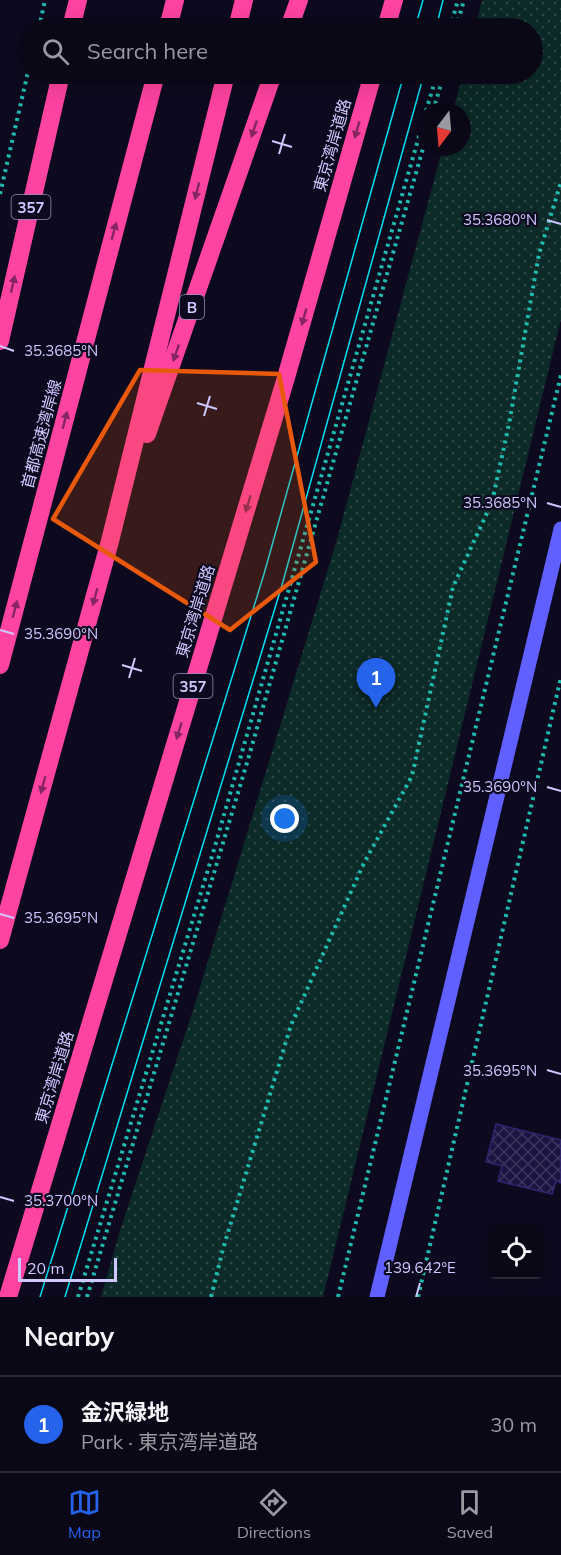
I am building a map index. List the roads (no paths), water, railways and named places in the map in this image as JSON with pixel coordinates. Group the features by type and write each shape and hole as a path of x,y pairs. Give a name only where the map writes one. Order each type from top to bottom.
{"highway":[{"path":"74,18 78,0"},
{"path":"170,18 175,0"},
{"path":"240,18 244,0"},
{"path":"292,18 298,0"},
{"path":"389,18 394,0"},
{"name":"357","path":"0,341 59,84"},
{"name":"首都高速湾岸線","path":"0,665 153,84"},
{"path":"110,541 224,84"},
{"name":"B","path":"0,940 110,541 270,84"},
{"name":"東京湾岸道路","path":"8,1297 285,381 370,84"}],"street":[{"path":"376,1297 561,529"}],"tram line":[{"path":"418,18 423,0"},
{"path":"438,18 443,0"},
{"path":"40,1297 264,574 401,84"},
{"path":"65,1297 282,585 421,84"}],"place":[{"name":"金沢緑地","path":"376,708"}]}
